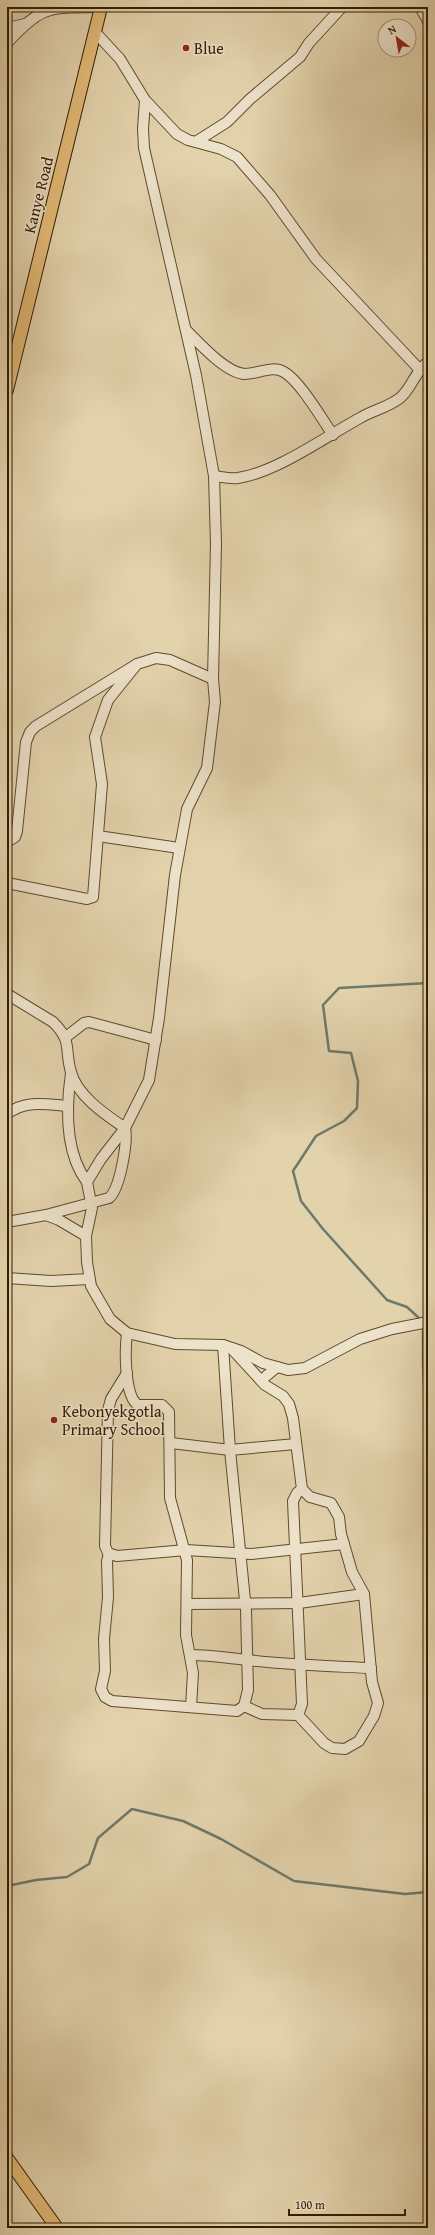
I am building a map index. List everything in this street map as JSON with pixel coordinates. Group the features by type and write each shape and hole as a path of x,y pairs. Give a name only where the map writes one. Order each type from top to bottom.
{"main road":[{"name":"Kanye Road","path":"7,390 101,7"},
{"path":"7,2158 57,2228"}],"street":[{"path":"7,43 38,13 53,8 101,7"},
{"path":"196,141 227,122 300,57 309,43 342,7"},
{"path":"420,7 428,21"},
{"path":"7,28 25,24"},
{"path":"94,32 120,59 145,100 177,134 188,140 221,148 237,157 270,195 316,259 420,370"},
{"path":"87,1182 101,1159 125,1128 149,1080 156,1040 179,848 188,804 207,768 215,702 213,679 216,544 214,476 187,331 144,148 143,129 145,100"},
{"path":"187,331 214,357 236,372 254,373 272,370 285,373 300,389 333,435"},
{"path":"214,476 237,478 256,473 333,435 360,417 387,407 412,385 420,370 428,362"},
{"path":"7,842 15,836 17,831 26,742 30,732 44,720 138,664 156,658 170,660 213,679"},
{"path":"7,883 91,898 95,893 102,784 95,737 108,700 138,664"},
{"path":"98,836 179,848"},
{"path":"7,994 53,1022 66,1037 71,1073 67,1106 72,1149 78,1168 87,1182 92,1203 92,1214 86,1236 89,1279 94,1295 110,1319 127,1333 175,1344 226,1346 262,1363 288,1370 305,1368 360,1339 392,1329 428,1322"},
{"path":"66,1037 84,1023 89,1022 156,1040"},
{"path":"7,1222 46,1215 92,1203 109,1198 115,1191 127,1141 125,1128 95,1106 76,1083 71,1073"},
{"path":"7,1114 16,1107 28,1104 67,1106"},
{"path":"46,1215 59,1220 86,1236"},
{"path":"7,1278 51,1281 89,1279"},
{"path":"127,1333 127,1373 131,1396 136,1404 162,1405 168,1409 171,1443 170,1498 186,1550 188,1604 186,1635 193,1677 191,1707"},
{"path":"226,1346 286,1399 293,1418 302,1489 310,1496 326,1500 334,1505 339,1517 344,1544 352,1572 364,1594 372,1682 378,1699 378,1708 359,1741 352,1746 340,1749 328,1746 315,1735 298,1714"},
{"path":"110,1554 107,1561 108,1597 104,1639 105,1670 102,1689 103,1695 112,1701 237,1711 244,1706 248,1690 246,1660 246,1604 239,1553 230,1450 226,1346"},
{"path":"262,1363 264,1380"},
{"path":"264,1380 277,1367"},
{"path":"127,1373 111,1399 108,1410 105,1546 110,1554 117,1556 186,1550 239,1553 296,1550 344,1544"},
{"path":"171,1443 230,1450 296,1444"},
{"path":"298,1714 302,1704 299,1603 293,1502 297,1493 302,1489"},
{"path":"188,1604 299,1603 364,1594"},
{"path":"190,1655 231,1657 246,1660 300,1665 371,1668"},
{"path":"244,1706 262,1714 298,1714"}],"waterway":[{"path":"421,1320 407,1307 387,1300 323,1229 301,1201 293,1171 316,1136 344,1121 357,1108 358,1081 351,1053 329,1051 323,1005 339,988 428,983"},
{"path":"423,1326 423,1364 428,1477"},
{"path":"7,1886 36,1880 67,1877 89,1864 98,1838 132,1809 183,1821 221,1839 294,1881 405,1894 428,1892"}],"place":[{"name":"Blue","path":"186,48"},
{"name":"Kebonyekgotla Primary School","path":"54,1420"}]}
